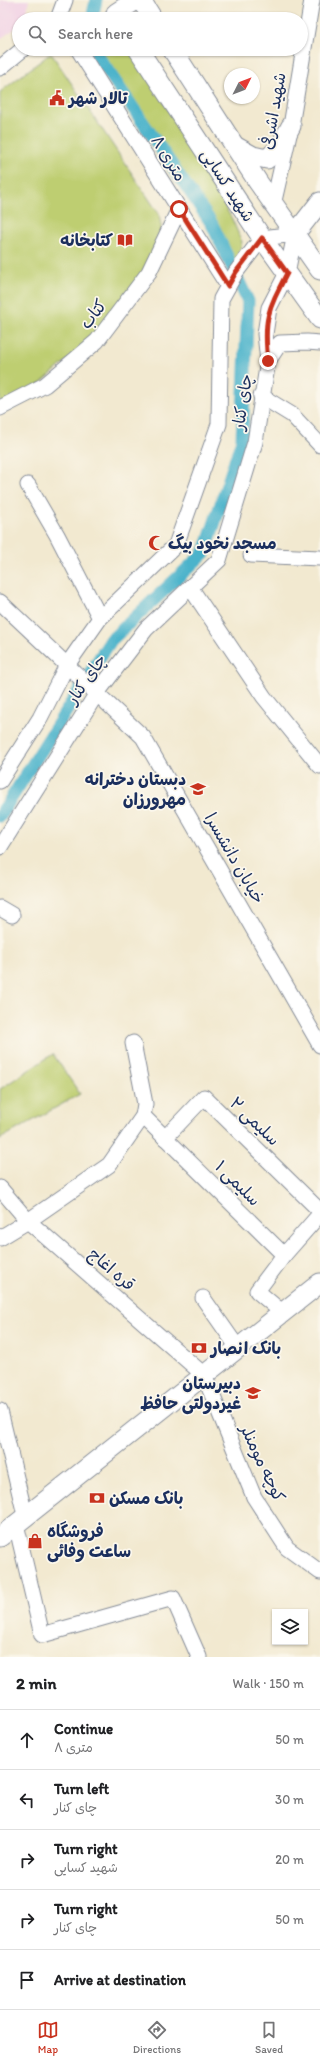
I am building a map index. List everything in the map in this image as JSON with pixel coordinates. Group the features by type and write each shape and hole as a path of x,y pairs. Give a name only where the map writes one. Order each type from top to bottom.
{"main road":[{"path":"115,10 136,0"},
{"path":"141,0 149,12"},
{"name":"شهید کسایی","path":"143,56 262,238 320,320"},
{"name":"شهید کسایی","path":"176,56 273,205 320,270"},
{"path":"233,145 253,156 267,159 279,148 291,126"},
{"path":"295,234 320,202"},
{"path":"0,1537 320,1283"}],"street":[{"path":"61,12 65,0"},
{"name":"شهید اشرفی","path":"308,24 312,0"},
{"path":"0,68 15,56"},
{"name":"۸ متری","path":"82,56 228,286"},
{"name":"شهید اشرفی","path":"273,205 291,126 303,56"},
{"name":"کتاب","path":"0,408 45,385 97,341 149,272 179,209"},
{"path":"262,238 295,234"},
{"name":"چای کنار","path":"0,847 97,693 146,629 219,560 255,442 261,396 268,361 265,334 269,308 287,273 295,234"},
{"name":"چای کنار","path":"0,781 6,759 40,718 67,665 100,618 176,545 219,424 221,299 236,272 262,238"},
{"path":"268,361 280,343 307,342 320,344"},
{"path":"261,396 292,415 320,446"},
{"path":"28,485 57,534 100,618"},
{"path":"251,555 320,558"},
{"path":"190,587 264,697 320,766"},
{"name":"خیابان دانشسرا","path":"0,602 143,737 320,1045"},
{"path":"0,1238 28,1221 109,1165 143,1116 145,1104 133,1043"},
{"name":"سلیمی ۲","path":"165,1138 204,1097 320,1211"},
{"name":"سلیمی ۱","path":"143,1116 284,1255"},
{"name":"قره اغاج","path":"0,1188 28,1221 204,1375"},
{"path":"283,1313 257,1291 284,1255 320,1214"},
{"path":"203,1298 238,1348"},
{"name":"کوچه مومنلر","path":"204,1375 254,1497 287,1548 320,1572"},
{"path":"0,1411 42,1635 173,1598 198,1657"}],"shaded area":[{"path":"0,0 29,0 26,12 12,12 12,31 0,39"}],"green space":[{"path":"47,56 53,56 159,214 162,232 151,263 93,338 41,383 0,407 0,92"},
{"path":"105,56 137,56 232,219 242,242 236,265 220,227 116,76"},
{"path":"53,1054 80,1094 0,1139 0,1089"}],"waterway":[{"path":"93,12 96,0"},
{"path":"0,816 111,640 205,552 242,440 248,301 212,224 98,56"}],"place":[{"name":"تالار شهر","path":"57,98"},
{"name":"کتابخانه","path":"125,240"},
{"name":"مسجد نخود‌ بیگ","path":"156,543"},
{"name":"دبستان دخترانه مهرورزان","path":"198,789"},
{"name":"بانک انصار","path":"199,1348"},
{"name":"دبیرستان غیردولتی حافظ","path":"253,1393"},
{"name":"بانک مسکن","path":"97,1498"},
{"name":"فروشگاه ساعت وفائی","path":"35,1541"}],"route":[{"path":"179,209 228,286 236,272 262,238 287,273 269,308 265,334 268,361"}]}
